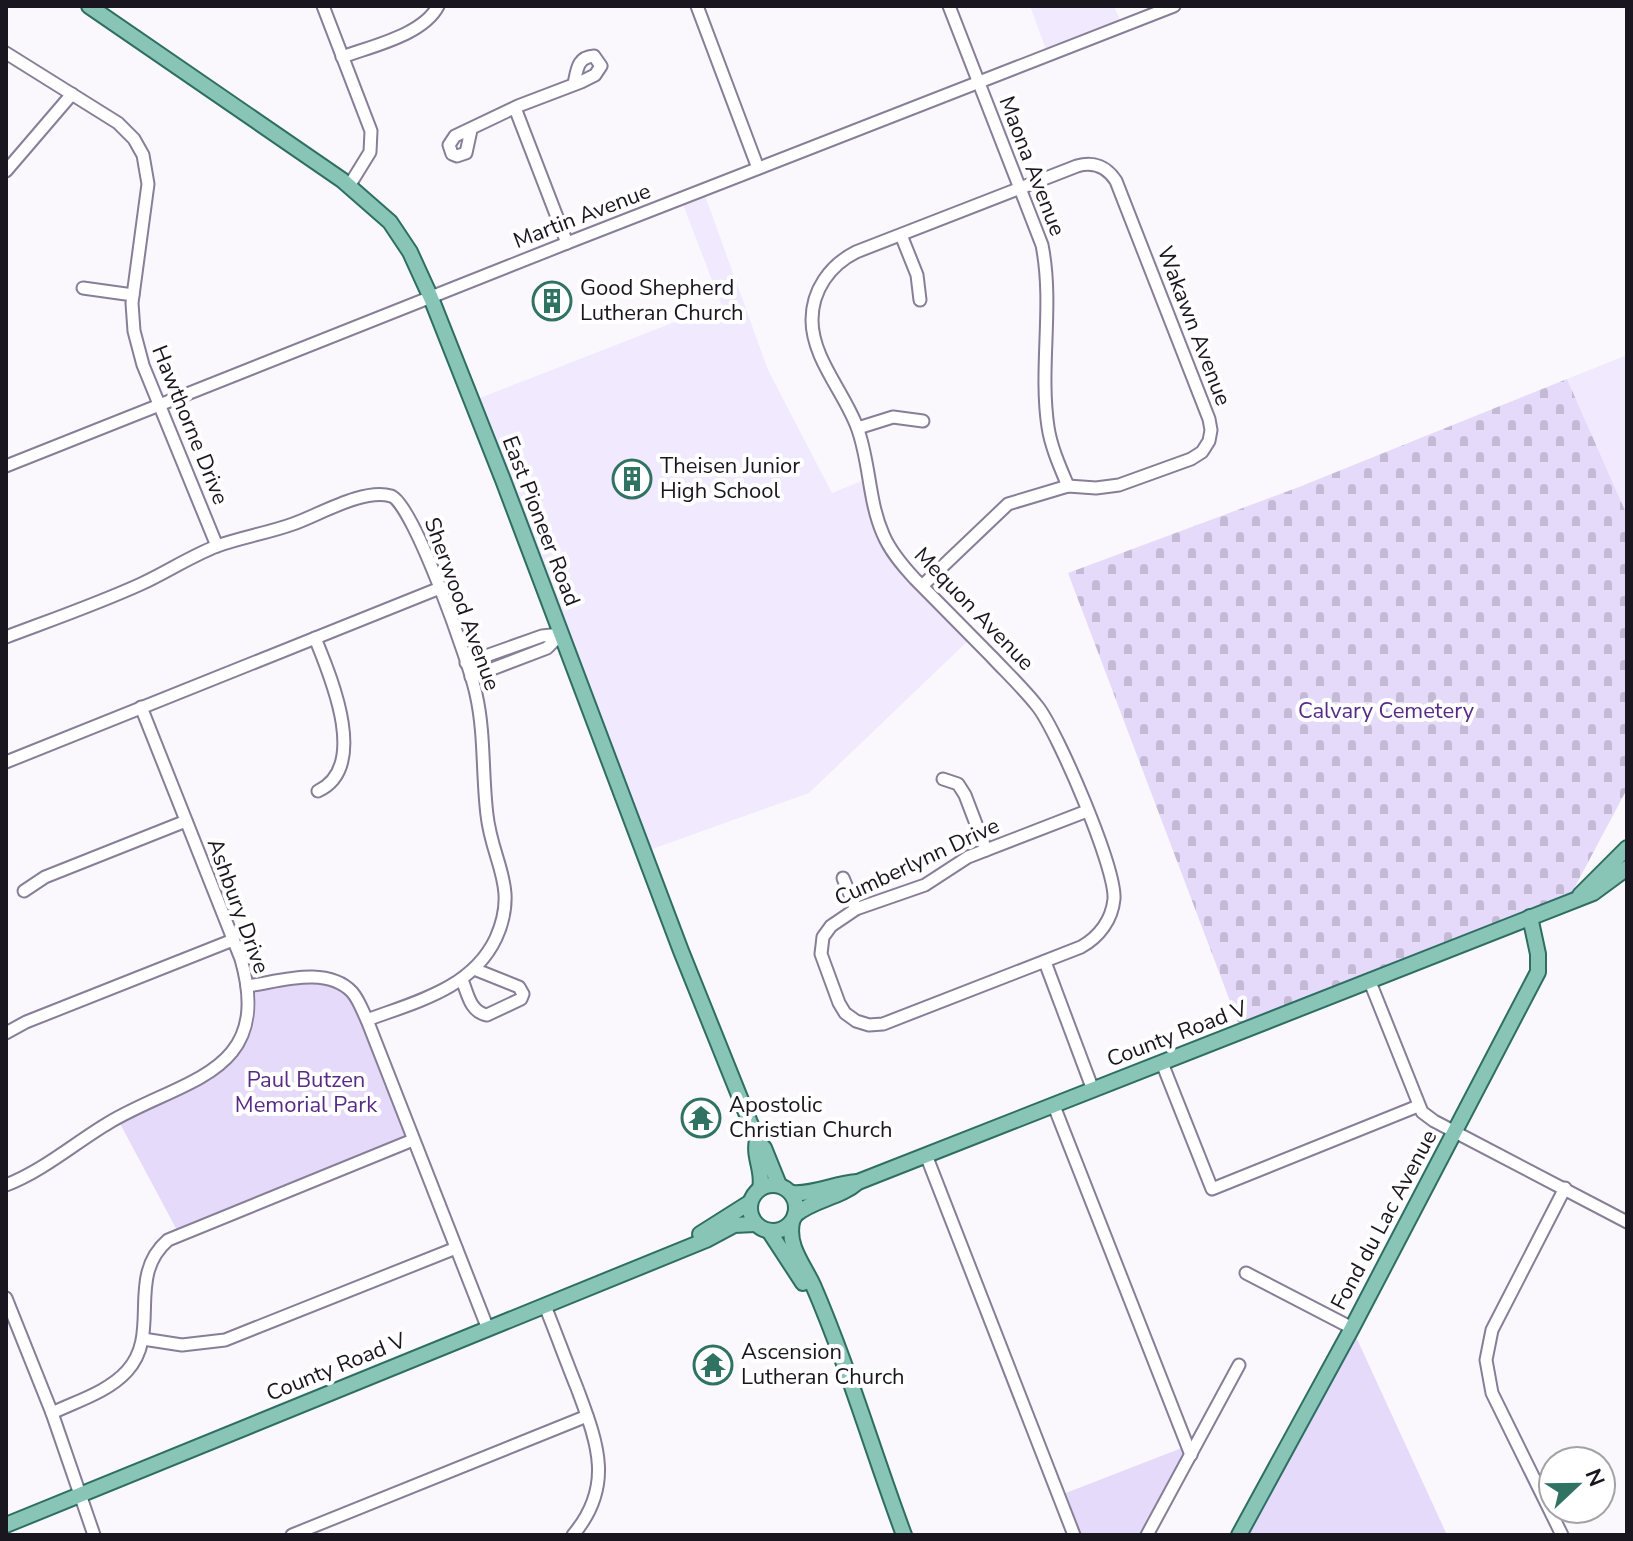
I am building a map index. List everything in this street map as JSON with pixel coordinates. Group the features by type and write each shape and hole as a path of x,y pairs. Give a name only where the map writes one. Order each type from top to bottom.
{"main road":[{"name":"East Pioneer Road","path":"89,6 349,186 390,222 410,252 431,298 681,951 757,1140 755,1151 761,1173 760,1188"},
{"path":"1577,898 1627,848"},
{"path":"1577,898 1593,893 1627,868"},
{"name":"County Road V","path":"794,1219 808,1206 847,1192 858,1182 1577,898"},
{"name":"Fond du Lac Avenue","path":"1239,1535 1352,1328 1538,972 1538,954 1530,917"},
{"path":"757,1140 795,1200 790,1233 792,1244 830,1328 904,1535"},
{"path":"794,1219 782,1230 769,1231 755,1224 749,1203 760,1188 786,1189 803,1194 858,1182"},
{"name":"County Road V","path":"681,1249 749,1203"},
{"name":"County Road V","path":"6,1525 706,1240 734,1225 755,1224"},
{"path":"769,1231 830,1328"}],"street":[{"path":"323,6 371,137 370,152 349,186"},
{"path":"342,57 419,28 438,6"},
{"path":"697,6 758,168"},
{"name":"Maona Avenue","path":"949,6 1037,230 1045,263 1046,417 1051,441 1068,486"},
{"name":"Martin Avenue","path":"6,466 1170,7"},
{"name":"Hawthorne Drive","path":"6,53 126,129 144,159 148,184 132,317 138,350 217,546"},
{"path":"471,130 574,84"},
{"path":"6,171 72,94"},
{"path":"515,108 567,243"},
{"name":"Wakawn Avenue","path":"922,586 1004,507 1068,486 1113,487 1191,459 1207,445 1210,426 1113,176 1099,166 1084,164 1020,188"},
{"name":"Mequon Avenue","path":"1020,188 856,252 837,264 822,282 813,306 812,326 816,343 858,428 883,534 897,559 1035,703 1057,737 1087,811 1111,877 1114,893 1112,911 1104,927 1091,940 1045,962"},
{"path":"901,235 917,275 920,300"},
{"path":"83,288 133,295"},
{"path":"858,428 893,417 923,421"},
{"name":"Sherwood Avenue","path":"217,546 368,496 388,495 398,499 417,530 471,677 480,716 487,814 505,892 498,932 489,951 462,980 445,990 367,1020"},
{"path":"6,637 140,584 217,546"},
{"path":"6,762 440,588"},
{"path":"466,663 542,636 561,634"},
{"path":"471,677 547,648 561,634"},
{"path":"315,638 336,695 344,736 339,768 327,787 318,791"},
{"name":"Ashbury Drive","path":"6,1185 28,1175 117,1118 204,1077 221,1065 234,1050 244,1029 247,986 233,940 141,707"},
{"path":"943,779 958,784 965,795 986,850"},
{"name":"Cumberlynn Drive","path":"1045,962 887,1023 864,1024 851,1018 842,1008 823,964 821,950 828,929 836,920 856,909 919,887 957,862 1087,811"},
{"path":"24,891 45,877 186,821"},
{"path":"843,878 856,909"},
{"path":"6,1033 26,1022 233,940"},
{"path":"1045,962 1093,1090"},
{"path":"462,980 473,1008 482,1014 487,1015 521,999 523,994 519,987 474,969"},
{"path":"247,986 307,978 336,981 354,994 367,1020 488,1329"},
{"path":"1370,982 1418,1106 1434,1121 1627,1222"},
{"path":"1162,1063 1212,1189 1418,1106"},
{"path":"1054,1106 1191,1455"},
{"path":"52,1413 104,1388 132,1365 143,1339 146,1270 153,1256 168,1240 413,1140"},
{"path":"926,1155 1074,1535"},
{"path":"1562,1535 1492,1393 1486,1360 1491,1333 1565,1188"},
{"path":"143,1339 182,1345 225,1340 456,1248"},
{"path":"1246,1273 1352,1328"},
{"path":"6,1298 52,1413 94,1535"},
{"path":"545,1306 599,1453 598,1483 588,1512 573,1535"},
{"path":"1147,1535 1239,1365"},
{"path":"292,1535 587,1416"}],"shaded area":[{"path":"1030,6 1114,6 1122,26 1048,55"},
{"path":"703,190 768,370 832,493 871,477 894,554 972,637 809,793 644,852 472,401 721,304 681,199"},
{"path":"1627,355 1627,515 1567,379"}],"green space":[{"name":"Calvary Cemetery","path":"1567,379 1627,515 1627,789 1569,898 1239,1025 1068,573 1299,487"},
{"name":"Paul Butzen Memorial Park","path":"314,977 354,994 413,1140 179,1234 117,1118 209,1074 240,1040 247,986"},
{"path":"1352,1328 1447,1535 1239,1535"},
{"path":"1187,1446 1191,1455 1147,1535 1074,1535 1058,1496"}],"place":[{"name":"Good Shepherd Lutheran Church","path":"552,301"},
{"name":"Theisen Junior High School","path":"632,479"},
{"name":"Apostolic Christian Church","path":"701,1118"},
{"name":"Ascension Lutheran Church","path":"713,1365"}]}
